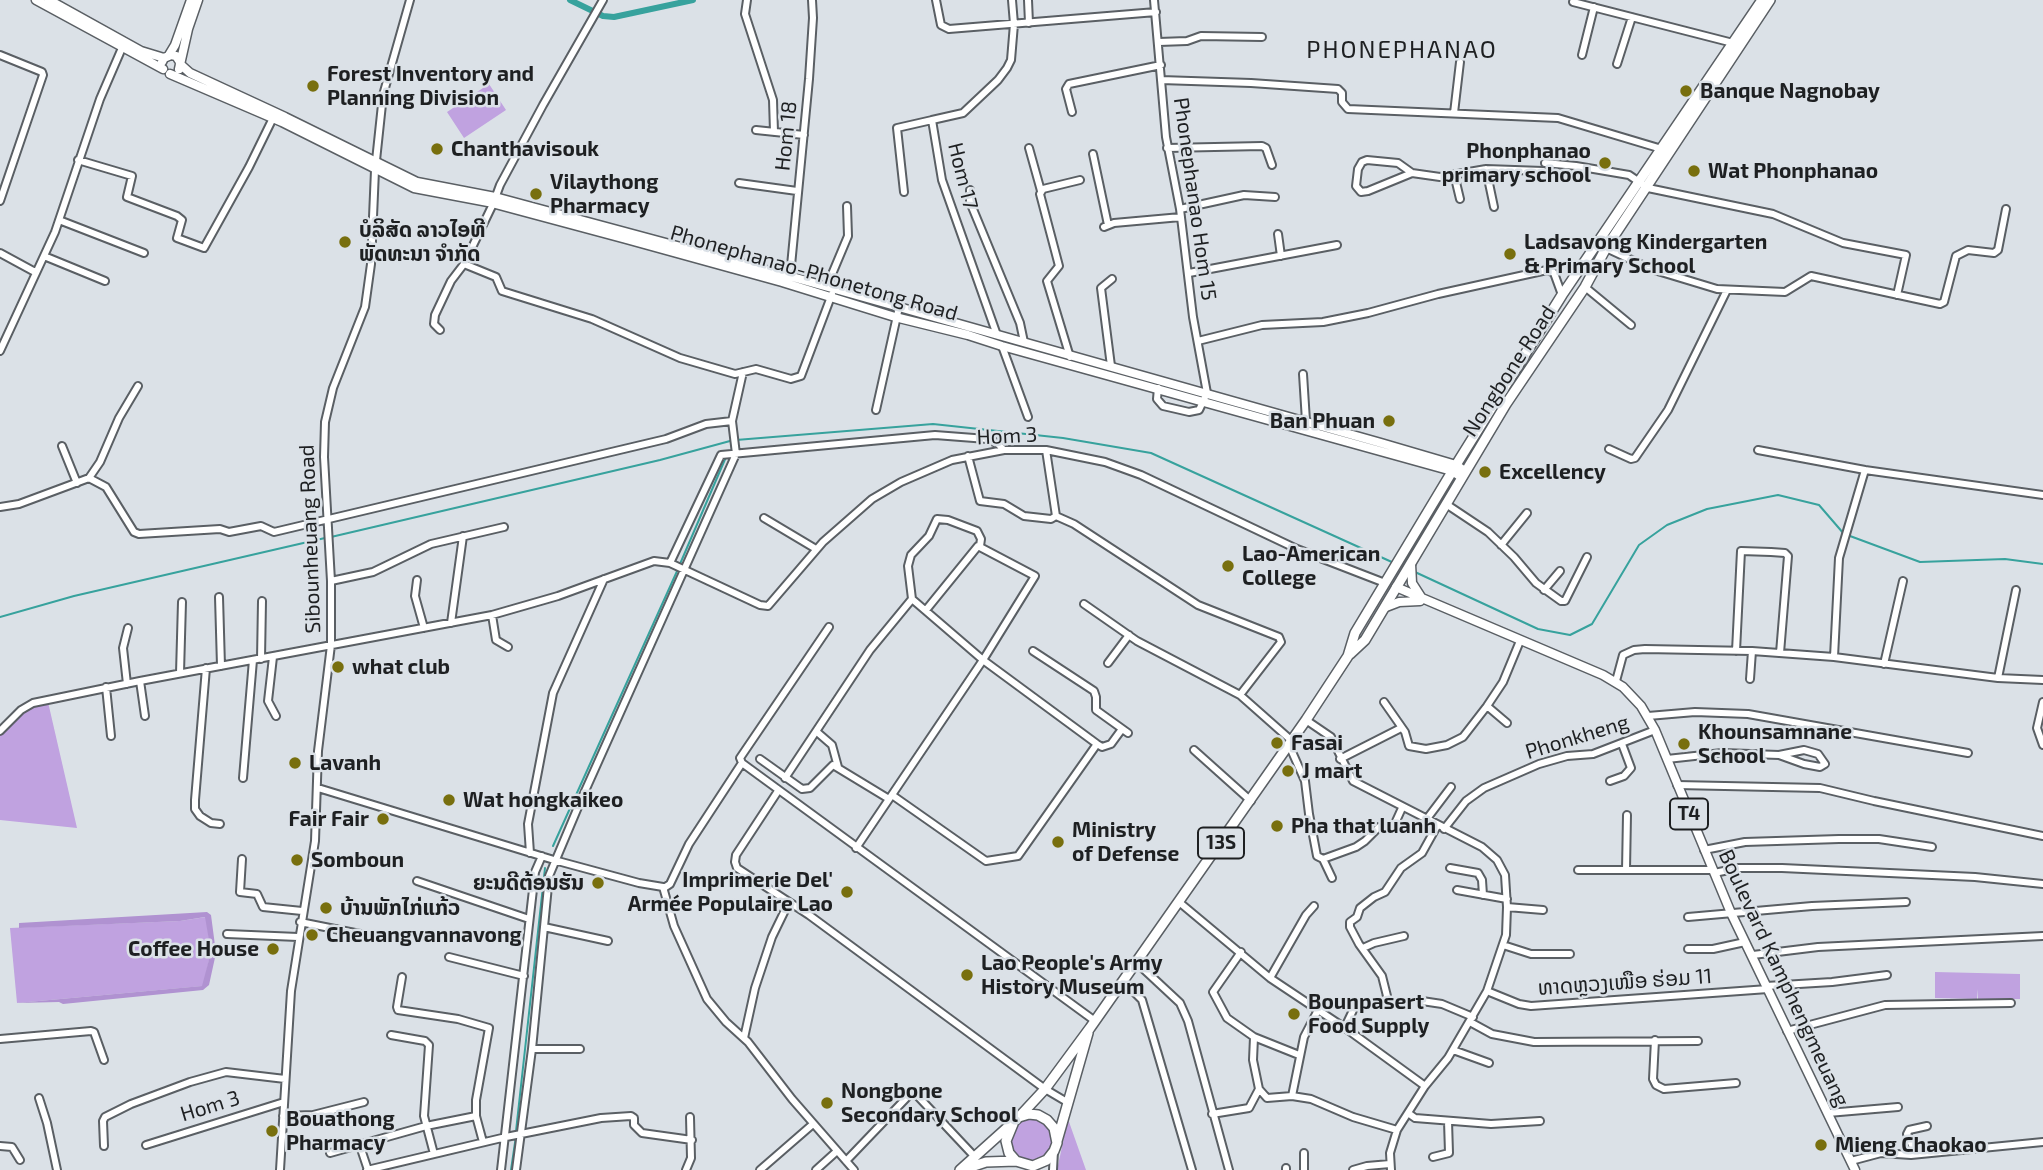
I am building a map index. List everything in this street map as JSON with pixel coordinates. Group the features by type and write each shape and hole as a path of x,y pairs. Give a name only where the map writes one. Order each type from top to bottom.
{"highway":[{"name":"Nongbone Road","path":"962,1170 1045,1089 1251,801 1348,656 1366,640 1458,471 1562,295 1762,0"},
{"name":"Nongbone Road","path":"1348,656 1355,633 1391,573 1410,557 1446,504 1458,471 1585,287 1606,248 1770,0"},
{"path":"1385,583 1396,587"},
{"name":"Nongbone Road","path":"962,1170 986,1162 1032,1166 1041,1164 1056,1147 1093,1025"},
{"path":"1022,1165 1009,1153 1006,1141 1016,1120 1029,1114 1047,1119 1054,1128 1056,1147"}],"main road":[{"name":"Phonephanao-Phonetong Road","path":"36,0 167,72 273,118 284,119"},
{"path":"191,0 185,27 180,63 177,72 167,72 162,65 185,27 198,0"},
{"path":"51,1 141,51 176,56 180,63"},
{"name":"Phonephanao-Phonetong Road","path":"180,63 190,73 423,191 494,201 790,276 895,317 997,335 1069,354 1458,471"},
{"name":"Phonephanao-Phonetong Road","path":"494,201 898,307 969,331 1002,346 1158,388 1306,421 1458,471"},
{"path":"1410,557 1412,583 1417,593 1426,601"},
{"name":"Boulevard Kamphengmeuang","path":"1396,587 1616,681 1648,716 1731,912 1853,1166"},
{"path":"1386,607 1399,602 1426,601"}],"street":[{"name":"Sibounheuang Road","path":"280,1170 290,991 315,841 319,739 331,645 330,554 324,457 327,405 365,307 371,264 375,166 383,95 411,0"},
{"path":"747,0 745,14 773,100 774,132"},
{"name":"Hom 18","path":"790,276 812,37 812,0"},
{"path":"936,0 944,28 1156,12"},
{"path":"932,120 962,113 998,80 1011,60 1014,24 1012,0"},
{"path":"1028,0 1029,23"},
{"name":"Phonephanao Hom 15","path":"1154,0 1167,148 1180,209 1206,397"},
{"path":"1573,2 1733,43"},
{"path":"440,330 434,324 435,315 464,264 542,105 602,3"},
{"path":"1582,55 1594,8"},
{"path":"1617,64 1632,17"},
{"path":"1159,42 1187,41 1201,36 1262,37"},
{"path":"0,351 59,220 100,99 122,48"},
{"path":"0,55 42,72 43,75 0,201"},
{"path":"1454,113 1460,62"},
{"path":"1072,112 1066,89 1069,84 1161,65"},
{"path":"1161,80 1338,89 1342,93 1342,102 1348,109 1558,118 1662,149"},
{"path":"78,160 132,176 127,197 177,216 181,220 177,238 204,248 273,118"},
{"name":"Hom 17","path":"904,192 897,128 932,120 942,180 997,335"},
{"path":"756,130 804,135"},
{"path":"1167,148 1262,146 1266,148 1272,165"},
{"path":"1029,148 1059,266 1047,281 1073,365"},
{"path":"1093,154 1106,226 1181,217"},
{"path":"1412,173 1368,191 1362,192 1356,186 1358,169 1362,162 1367,160 1398,163 1412,173 1440,177 1486,169 1576,166 1629,175 1648,188 1773,214 1843,243 1906,255 1898,295"},
{"path":"1486,169 1494,207"},
{"path":"1454,174 1460,199"},
{"path":"1041,191 1080,180"},
{"path":"740,183 797,191"},
{"path":"970,190 971,202 1020,323 1024,342"},
{"path":"1180,209 1244,195 1275,197"},
{"path":"464,264 497,278 502,291 592,319 680,358 735,374 756,369 791,379 799,378 848,236 847,206"},
{"path":"1606,248 1651,269 1727,290 1785,292 1811,276 1934,303 1944,302 1956,256 1968,250 1994,253 1998,250 2006,209"},
{"path":"59,220 144,253"},
{"path":"1278,234 1281,256"},
{"path":"1189,273 1338,245"},
{"path":"0,253 35,272"},
{"path":"44,256 104,281"},
{"path":"1198,341 1262,325 1324,322 1547,270 1554,273 1562,295"},
{"path":"1111,366 1101,288 1112,279"},
{"path":"1585,287 1631,325"},
{"path":"1609,449 1635,458 1668,410 1727,290"},
{"path":"876,410 898,307"},
{"path":"1002,346 1028,417"},
{"path":"516,1170 532,1049 549,876 684,569 731,453 733,423 743,372"},
{"path":"1303,374 1306,421"},
{"path":"0,507 19,504 89,478 100,462 138,386"},
{"path":"1158,388 1157,399 1163,406 1195,412 1206,397"},
{"path":"89,478 106,487 134,532 139,534 220,529 229,532 261,526 274,532 666,439 706,424 733,423"},
{"path":"0,731 21,710 33,703 492,615 558,596 654,561 671,564 719,457 731,453 936,435 987,439 1004,450"},
{"path":"62,446 77,483"},
{"name":"Hom 3","path":"671,564 760,605 768,606 817,549 872,499 901,482 968,456 1004,450 1046,450 1105,462 1141,475 1297,549 1385,583"},
{"path":"1046,450 1056,516"},
{"path":"1758,450 1865,470 2043,495"},
{"path":"968,456 980,501 1004,504 1024,516 1051,519 1056,516"},
{"path":"1834,656 1840,552 1865,470"},
{"path":"1446,504 1488,532 1544,590 1565,601 1587,557"},
{"path":"1501,545 1527,513"},
{"path":"1056,516 1112,547 1198,605 1279,637 1280,642 1240,695"},
{"path":"764,518 817,549"},
{"path":"926,610 980,546 981,539 977,531 948,520 937,519 929,536 911,555 908,566 912,599 983,660 1097,744 1102,747 1111,744 1125,731 1096,710 1094,691 1033,651"},
{"path":"331,581 373,572 416,550 504,527"},
{"path":"451,623 463,536"},
{"path":"856,848 983,660 1035,576 980,546"},
{"path":"1736,651 1741,551 1771,552 1785,553 1788,556 1780,653"},
{"path":"1544,590 1560,571"},
{"path":"530,853 528,824 554,693 604,579"},
{"path":"416,580 415,596 424,628"},
{"path":"1884,664 1903,581"},
{"path":"1998,678 2016,590"},
{"path":"219,597 221,666"},
{"path":"785,778 870,650 912,599"},
{"path":"243,778 262,601"},
{"path":"180,673 182,602"},
{"path":"1084,604 1129,635 1240,695 1291,743 1305,781 1317,856 1323,859 1332,878"},
{"path":"492,615 496,640 508,647"},
{"path":"829,627 740,758 742,763 1093,1025"},
{"path":"127,684 122,649 128,628"},
{"path":"1108,663 1129,635"},
{"path":"1384,702 1405,732 1409,746 1434,748 1463,737 1503,682 1520,641"},
{"path":"1616,681 1623,655 1634,650 1752,651 1834,656 1998,678 2043,680"},
{"path":"1750,678 1752,651"},
{"path":"273,656 268,701 276,716"},
{"path":"206,668 195,809 200,817 220,824"},
{"path":"140,681 145,716"},
{"path":"106,687 111,736"},
{"path":"2043,702 2037,728 2043,745"},
{"path":"1487,706 1507,723"},
{"path":"1648,716 1695,712 1748,714 1968,753"},
{"path":"1306,720 1331,737 1353,781 1402,808 1471,840 1497,860 1505,875 1507,903 1503,945 1487,990 1454,1050 1425,1086 1397,1130 1393,1141 1391,1167 1353,1170"},
{"path":"1340,759 1401,728"},
{"name":"Phonkheng","path":"1363,948 1350,927 1350,922 1357,917 1360,908 1385,892 1401,868 1422,853 1441,827 1466,801 1484,788 1539,764 1567,756 1593,754 1655,730"},
{"path":"817,732 832,745 838,766"},
{"path":"760,759 806,790 828,768 838,766 891,797 986,861 1018,856 1097,744"},
{"path":"1610,781 1624,775 1631,768 1622,744"},
{"path":"1194,750 1251,801"},
{"path":"1667,759 1722,753 1779,755 1812,751 1825,761 1825,764 1820,767 1804,764 1779,755"},
{"path":"318,788 554,860 664,888 670,884 689,844 742,763"},
{"path":"1677,785 1821,788 2043,835"},
{"path":"1426,820 1451,788"},
{"path":"778,791 736,855 737,868 809,915 1045,1089 1068,1102"},
{"path":"1323,859 1356,847 1379,827 1392,830 1402,808"},
{"path":"1626,870 1627,816"},
{"path":"1704,850 1745,842 1839,839 1879,839 1932,847"},
{"path":"501,1170 535,872 542,856"},
{"path":"242,859 240,892 257,894 263,907 302,911"},
{"path":"1450,868 1478,873 1482,880 1483,895"},
{"path":"1578,870 1713,871 1782,868 1949,875 2043,884"},
{"path":"417,881 529,919"},
{"path":"664,888 674,926 707,999 744,1038 854,1170"},
{"path":"1457,890 1543,910"},
{"path":"744,1038 755,988 772,937 789,902"},
{"path":"1179,902 1270,978 1345,1027 1425,1086"},
{"path":"1688,917 1906,902"},
{"path":"1270,978 1306,915 1314,906"},
{"path":"300,922 380,938"},
{"path":"544,927 608,941"},
{"path":"227,934 298,937"},
{"path":"1345,1027 1356,1003 1380,1004 1387,996 1382,976 1363,948 1404,936"},
{"path":"1753,955 1818,947 2043,936"},
{"path":"1688,949 1713,949 1745,942"},
{"path":"1503,945 1531,954 1570,954"},
{"path":"1241,952 1213,992 1227,1018 1254,1037 1299,1055"},
{"path":"449,957 524,976"},
{"path":"1136,962 1180,1003 1188,1021 1229,1170"},
{"name":"ທາດຫຼວງເໜືອ ຮ່ອມ 11","path":"1487,990 1519,1004 1531,1006 1767,988 1887,975"},
{"path":"402,977 398,1010 458,1019 489,1028 477,1092 476,1116 483,1142"},
{"path":"1123,981 1142,1000 1192,1170"},
{"path":"1422,1001 1442,1004 1492,1034 1534,1042 1698,1041"},
{"path":"1787,1031 1885,1005 2011,1003"},
{"path":"1292,1096 1304,1037 1318,1010"},
{"path":"0,1039 90,1031 94,1032 104,1060"},
{"path":"391,1035 425,1041 429,1045 424,1103 433,1154"},
{"path":"1254,1037 1253,1060 1259,1090 1267,1098 1292,1096 1311,1099 1353,1117 1397,1130"},
{"path":"1655,1040 1653,1079 1656,1085 1664,1089 1736,1083"},
{"path":"532,1049 580,1049"},
{"path":"1454,1050 1489,1063"},
{"path":"104,1146 105,1117 131,1104 190,1082 226,1072 285,1079"},
{"path":"1212,1114 1249,1108 1259,1090"},
{"path":"846,1161 914,1091 975,1157"},
{"path":"39,1098 57,1170"},
{"name":"Hom 3","path":"146,1144 284,1102"},
{"path":"283,1116 313,1115 364,1102"},
{"path":"1828,1113 1898,1107"},
{"path":"1408,1113 1415,1118 1492,1124 1540,1121"},
{"path":"330,1153 426,1126 476,1116"},
{"path":"360,1146 368,1170 522,1133 601,1118 631,1116 634,1118 634,1125 642,1133 692,1140"},
{"path":"686,1170 691,1158 690,1117"},
{"path":"1433,1157 1449,1153 1448,1121"},
{"path":"760,1170 813,1124"},
{"path":"1916,1154 1907,1134 1909,1130 1927,1126"},
{"path":"1853,1166 1881,1153 1916,1154 2043,1142"},
{"path":"0,1146 12,1147 20,1160"},
{"name":"Nongbone Road","path":"1053,1170 1056,1147"},
{"path":"816,1170 838,1151"},
{"path":"1304,1153 1304,1170"}],"shaded area":[{"path":"489,84 506,110 464,138 447,112"},
{"path":"48,702 77,828 0,820 0,734 12,720 33,705"},
{"path":"207,912 211,915 216,953 209,985 203,990 63,1004 17,1003 202,986 211,952 205,917 180,921 19,928 19,923"},
{"path":"206,917 211,952 203,986 17,1003 10,928 180,921"},
{"path":"1935,972 2020,974 2020,999 1978,999 1978,989 1977,999 1935,998"},
{"path":"1029,1116 1046,1121 1055,1141 1045,1160 1023,1163 1011,1153 1009,1133 1020,1119"},
{"path":"1068,1119 1086,1170 1057,1170"}],"waterway":[{"path":"570,0 603,16 614,17 693,0"},
{"path":"736,440 933,424 1063,438 1151,453 1394,563"},
{"path":"331,537 730,441"},
{"path":"680,564 726,457"},
{"path":"1415,572 1538,629 1570,635 1592,624 1639,545 1667,525 1707,509 1778,495 1819,505 1844,534"},
{"path":"1850,536 1920,562 2005,559 2043,564"},
{"path":"0,617 74,596 325,538"},
{"path":"553,846 678,569"},
{"path":"516,1131 545,868"},
{"path":"511,1170 516,1136"}],"place":[{"name":"Forest Inventory and Planning Division","path":"313,86"},
{"name":"Banque Nagnobay","path":"1686,91"},
{"name":"Chanthavisouk","path":"437,149"},
{"name":"Phonphanao primary school","path":"1605,163"},
{"name":"Wat Phonphanao","path":"1694,171"},
{"name":"Vilaythong Pharmacy","path":"536,194"},
{"name":"ບໍລິສັດ ລາວໄອທີ ພັດທະນາ ຈຳກັດ","path":"345,242"},
{"name":"Ladsavong Kindergarten & Primary School","path":"1510,254"},
{"name":"Ban Phuan","path":"1389,421"},
{"name":"Excellency","path":"1485,472"},
{"name":"Lao-American College","path":"1228,566"},
{"name":"what club","path":"338,667"},
{"name":"Fasai","path":"1277,743"},
{"name":"Khounsamnane School","path":"1684,744"},
{"name":"Lavanh","path":"295,763"},
{"name":"J mart","path":"1288,771"},
{"name":"Wat hongkaikeo","path":"449,800"},
{"name":"Fair Fair","path":"383,819"},
{"name":"Pha that luanh","path":"1277,826"},
{"name":"Ministry of Defense","path":"1058,842"},
{"name":"Somboun","path":"297,860"},
{"name":"ຍະນດີຕ້ອນຮັນ","path":"598,883"},
{"name":"Imprimerie Del' Armée Populaire Lao","path":"847,892"},
{"name":"ບ້ານພັກໄກ່ແກ້ວ","path":"326,908"},
{"name":"Cheuangvannavong","path":"312,935"},
{"name":"Coffee House","path":"273,949"},
{"name":"Lao People's Army History Museum","path":"967,975"},
{"name":"Bounpasert Food Supply","path":"1294,1014"},
{"name":"Nongbone Secondary School","path":"827,1103"},
{"name":"Bouathong Pharmacy","path":"272,1131"},
{"name":"Mieng Chaokao","path":"1821,1145"}],"district":[{"name":"PHONEPHANAO","path":"1402,50"}]}
